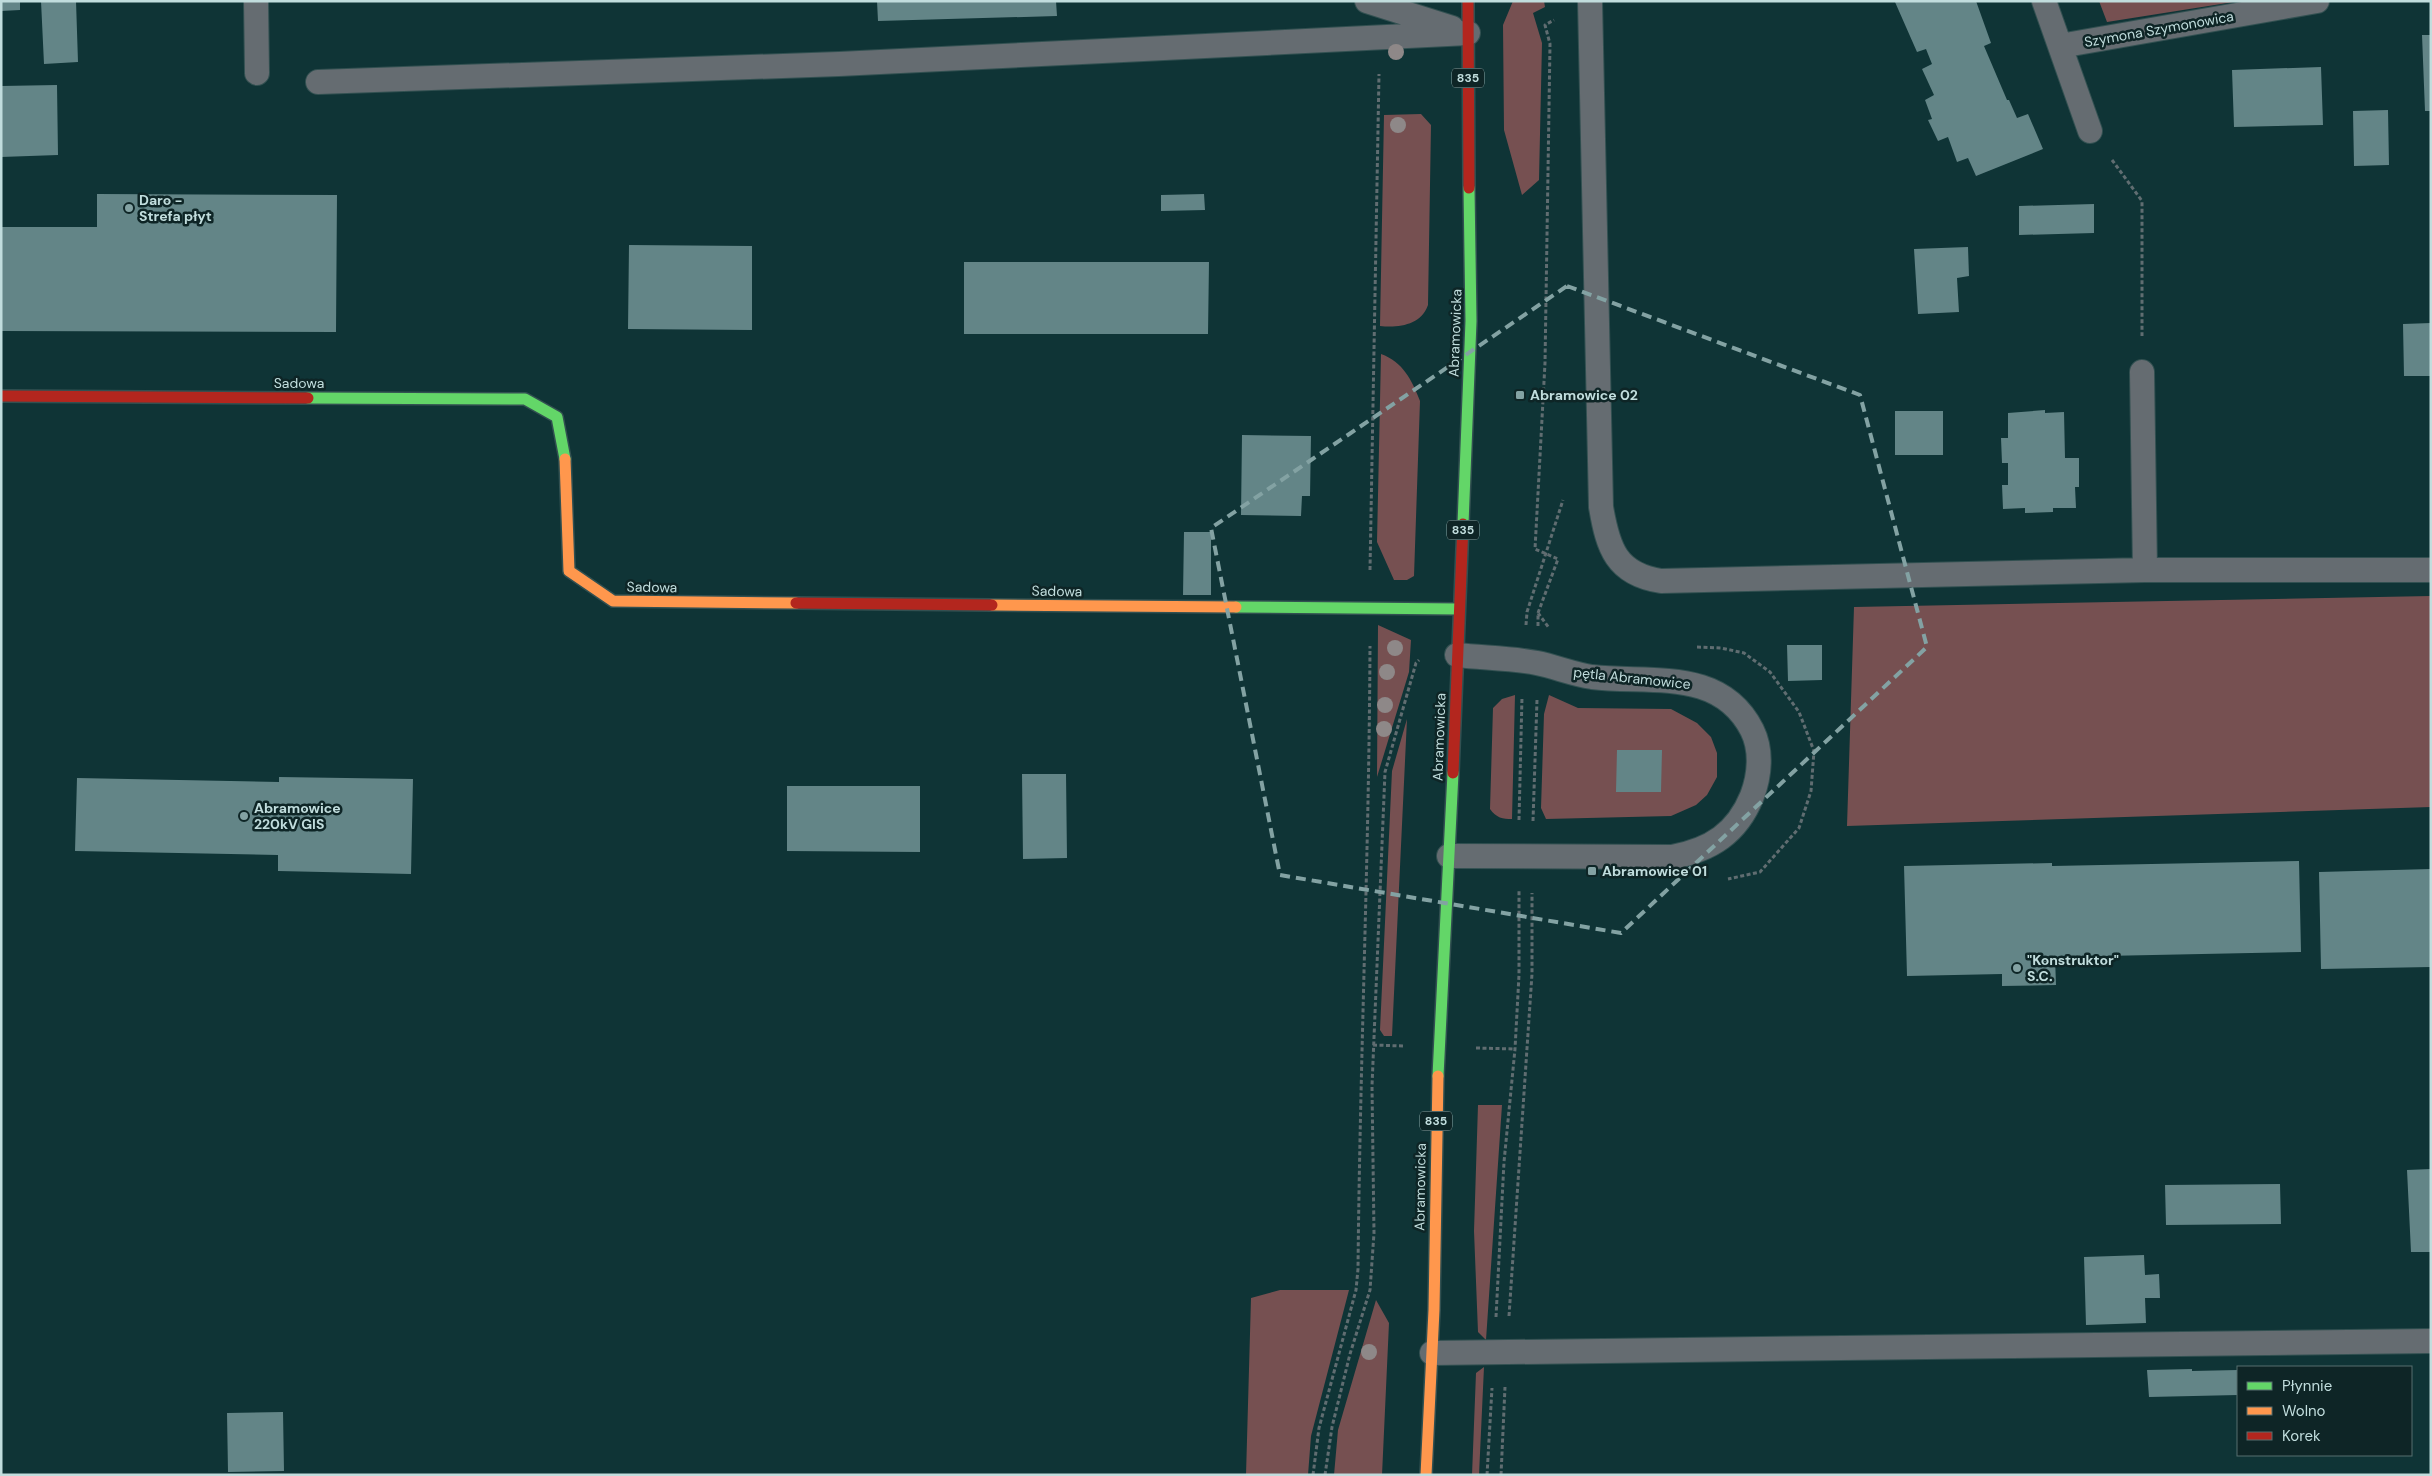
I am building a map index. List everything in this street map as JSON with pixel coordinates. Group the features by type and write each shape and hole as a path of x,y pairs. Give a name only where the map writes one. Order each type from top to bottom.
{"street":[{"name":"Abramowicka","path":"1426,1475 1432,1353 1437,1087 1449,856 1472,290 1468,156 1468,1"},
{"name":"Sadowa","path":"1,396 525,399 557,417 565,448 569,571 613,601 1370,609 1459,613"}],"lane":[{"path":"256,1 258,72"},
{"path":"1367,1 1468,33"},
{"path":"1590,1 1601,507 1605,532 1613,553 1624,567 1643,578 1661,581 2145,570 2431,570"},
{"path":"2044,1 2090,131"},
{"name":"Szymona Szymonowica","path":"2060,46 2317,1"},
{"path":"318,82 849,63 1468,33"},
{"path":"2142,372 2145,570"},
{"name":"pętla Abramowice","path":"1449,856 1525,858 1672,857 1697,851 1721,839 1737,825 1755,787 1759,766 1758,751 1748,723 1739,710 1713,691 1696,684 1572,674 1531,662 1457,655"},
{"path":"1432,1353 2431,1341"}],"path":[{"path":"1554,10 1559,28"},
{"path":"1501,1475 1500,1352 1504,1162 1518,994 1525,858 1531,662 1538,613 1558,559 1536,549 1545,353 1550,44 1545,25 1555,19"},
{"path":"1313,1475 1319,1428 1356,1290 1358,1269 1360,1087 1369,829 1370,609 1379,37"},
{"path":"2090,131 2142,201 2142,372"},
{"path":"1487,1475 1500,1352 1532,974 1525,858 1531,662 1526,612 1566,493"},
{"path":"1325,1475 1332,1427 1350,1354 1370,1290 1372,1270 1372,1086 1385,772 1416,664 1459,613"},
{"path":"1538,613 1552,634"},
{"path":"1693,647 1721,648 1744,653 1770,672 1798,712 1814,751 1811,791 1799,828 1760,872 1719,880"}],"highlighted area":[{"path":"1567,286 1860,395 1927,647 1621,933 1280,875 1211,528"}],"shaded area":[{"path":"1513,1 1544,1 1545,7 1533,13 1542,43 1539,180 1522,195 1504,130 1503,25"},
{"path":"2099,1 2240,1 2107,22"},
{"path":"1421,114 1431,125 1428,305 1425,312 1415,321 1402,326 1380,326 1384,115"},
{"path":"1381,354 1389,357 1406,373 1420,401 1414,576 1407,580 1394,580 1377,542"},
{"path":"2431,596 2431,807 1847,826 1854,607"},
{"path":"1378,625 1411,640 1409,672 1377,777"},
{"path":"1515,695 1512,819 1509,819 1497,816 1490,809 1493,708 1502,699"},
{"path":"1549,695 1578,708 1671,709 1697,723 1711,737 1717,753 1717,777 1707,795 1696,805 1671,816 1546,819 1541,808 1544,714"},
{"path":"1407,719 1392,1036 1384,1036 1380,1030 1392,771"},
{"path":"1478,1105 1502,1105 1486,1340 1478,1332 1474,1231"},
{"path":"1280,1290 1349,1290 1311,1436 1308,1475 1246,1475 1251,1298"},
{"path":"1376,1300 1389,1323 1382,1475 1334,1475 1338,1430"},
{"path":"1484,1367 1479,1475 1472,1475 1476,1373"}],"building":[{"path":"1,1 20,1 20,10 1,11"},
{"path":"41,1 76,1 78,62 44,64"},
{"path":"877,1 1056,1 1057,16 878,21"},
{"path":"1976,1 1991,43 1984,46 2007,100 2009,100 2017,118 2028,114 2043,149 1976,176 1968,158 1957,162 1948,137 1938,141 1928,120 1932,119 1925,100 1934,95 1922,69 1932,64 1926,49 1917,52 1895,2"},
{"path":"2422,35 2431,35 2431,111 2425,111"},
{"path":"2321,67 2323,125 2234,127 2232,70"},
{"path":"57,85 58,155 1,157 1,86"},
{"path":"2388,110 2389,165 2354,166 2353,111"},
{"path":"97,194 337,195 336,332 1,331 1,227 97,227"},
{"path":"1204,194 1205,210 1161,211 1161,195"},
{"path":"2094,204 2094,233 2019,235 2019,206"},
{"path":"629,245 752,246 752,330 628,329"},
{"path":"1968,247 1969,276 1957,278 1959,312 1918,314 1914,249"},
{"path":"964,262 1209,262 1208,334 964,334"},
{"path":"2431,323 2431,376 2404,376 2403,324"},
{"path":"2045,410 2045,413 2064,412 2065,458 2079,458 2079,487 2075,487 2076,508 2053,508 2053,512 2025,513 2025,508 2003,509 2002,485 2008,485 2008,463 2002,463 2001,438 2008,438 2008,413"},
{"path":"1895,411 1943,411 1943,455 1895,455"},
{"path":"1242,435 1311,436 1310,496 1302,496 1301,516 1241,515"},
{"path":"1184,532 1211,532 1211,595 1183,595"},
{"path":"1787,645 1822,645 1822,680 1788,681"},
{"path":"1617,750 1662,750 1661,792 1616,792"},
{"path":"1022,774 1066,774 1067,858 1023,859"},
{"name":"Abramowice 220kV GIS","path":"279,777 413,779 411,874 278,871 278,855 75,851 77,778 279,782"},
{"path":"787,786 920,786 920,852 787,851"},
{"path":"2299,861 2301,952 2055,957 2056,985 2002,986 2002,974 1907,976 1904,866 2052,863 2052,866"},
{"path":"2431,869 2431,967 2321,969 2319,872"},
{"path":"2431,1169 2431,1252 2411,1252 2407,1170"},
{"path":"2280,1184 2281,1224 2166,1225 2165,1185"},
{"path":"2144,1255 2145,1275 2159,1274 2160,1298 2145,1298 2146,1323 2086,1325 2084,1257"},
{"path":"2147,1370 2237,1370 2237,1395 2149,1397"},
{"path":"283,1412 284,1471 228,1472 227,1413"}],"traffic: fast":[{"path":"1463,524 1471,321 1469,188"},
{"path":"308,398 525,399 557,417 565,459"},
{"path":"1236,607 1459,609"},
{"path":"1438,1076 1453,773"}],"traffic: slow":[{"path":"565,459 569,571 613,601 796,603"},
{"path":"992,605 1236,607"},
{"path":"1426,1475 1434,1310 1438,1076"}],"traffic: jam":[{"path":"1468,1 1469,188"},
{"path":"1,396 308,398"},
{"path":"1453,773 1463,524"},
{"path":"796,603 992,605"}],"place":[{"name":"Daro - Strefa płyt","path":"129,208"},
{"name":"Abramowice 02","path":"1520,395"},
{"name":"Abramowice 220kV GIS","path":"244,816"},
{"name":"Abramowice 01","path":"1592,871"},
{"name":"\"Konstruktor\" S.C.","path":"2017,968"}]}
